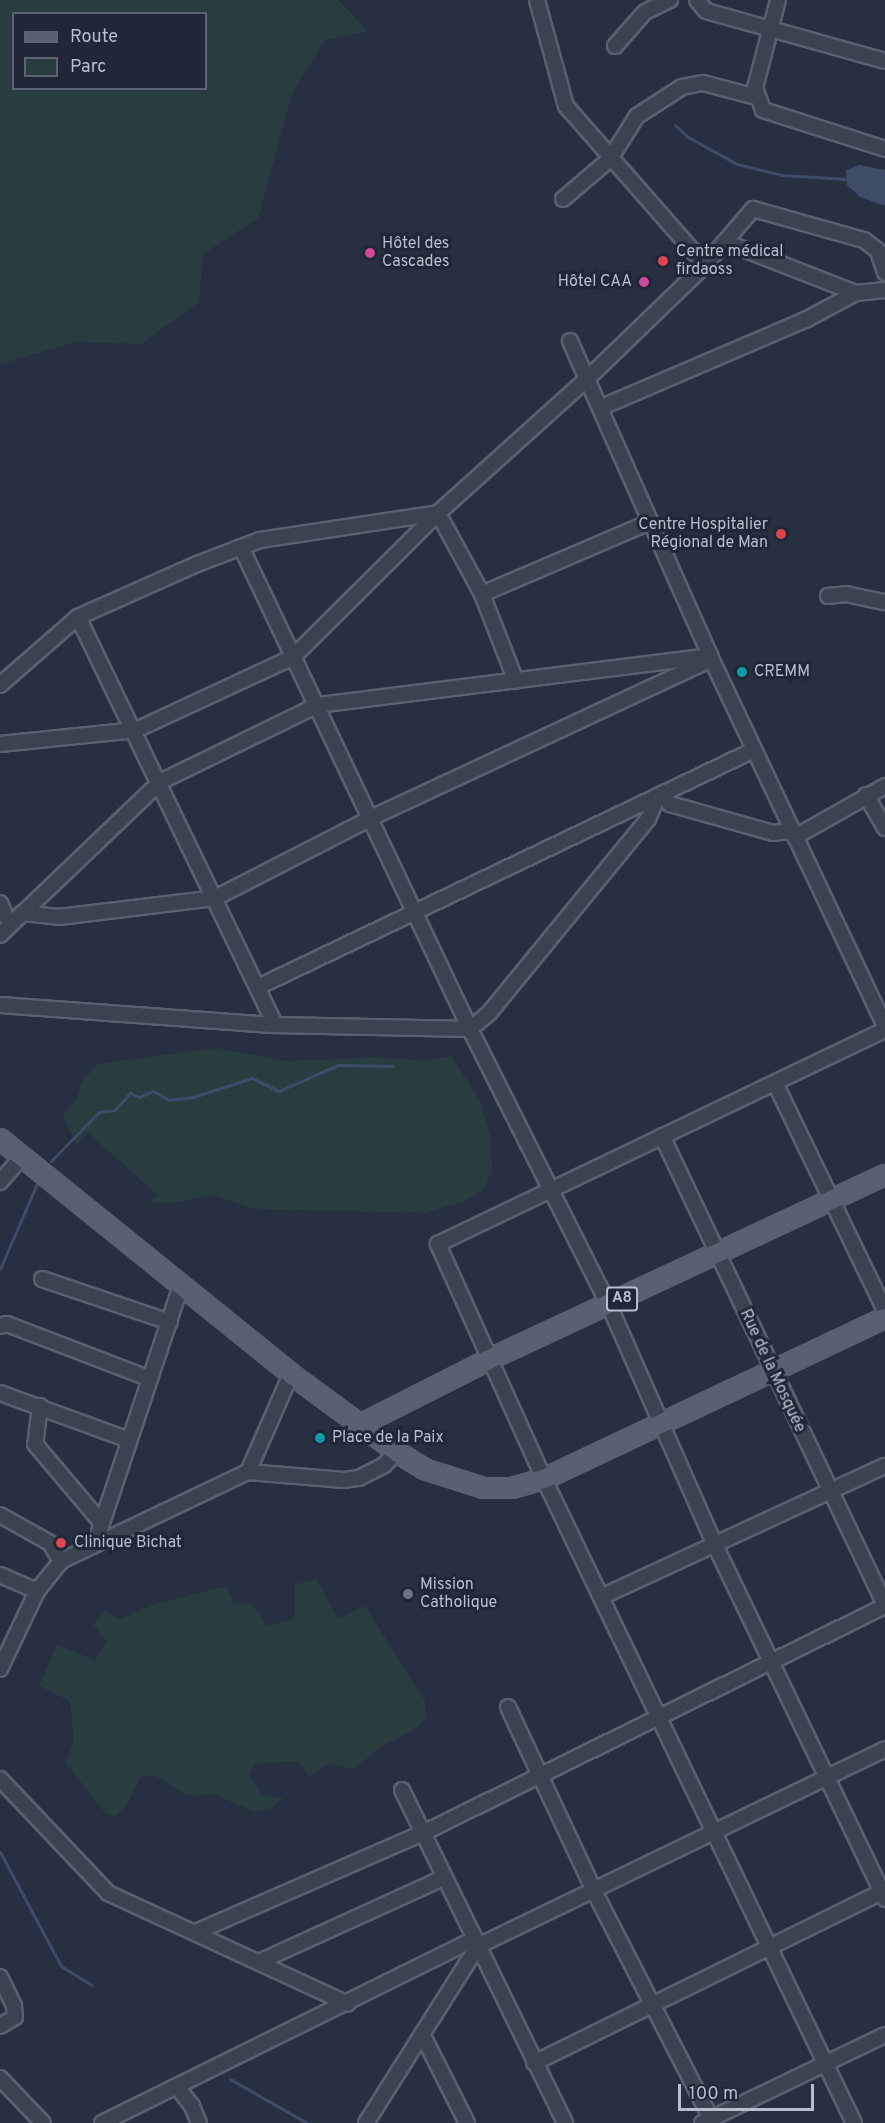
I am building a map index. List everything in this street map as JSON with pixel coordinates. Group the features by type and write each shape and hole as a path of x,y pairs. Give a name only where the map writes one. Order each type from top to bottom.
{"main road":[{"path":"0,1139 291,1374 397,1452 424,1469 484,1488 512,1488 544,1479 885,1318"},
{"name":"A8","path":"360,1425 488,1360 885,1175"}],"street":[{"path":"537,0 566,106 705,265"},
{"path":"615,46 645,12 670,0"},
{"path":"697,0 706,11 770,31 885,61"},
{"path":"756,97 778,0"},
{"path":"563,199 610,159 637,116 682,87 703,83 756,97 771,115 885,149"},
{"path":"0,744 136,730 293,657 438,513 587,379 705,265 745,215 759,208 864,240 878,251 885,273"},
{"path":"725,242 856,292 885,290"},
{"path":"602,407 807,319 856,292"},
{"path":"570,341 602,407 650,522 711,657 885,1026"},
{"path":"0,685 78,617 146,584 260,540 438,513"},
{"path":"438,513 482,594 516,681"},
{"path":"482,594 650,522"},
{"path":"241,547 470,1029 609,1305 714,1543 884,1893 534,2063"},
{"path":"828,596 846,594 885,602"},
{"path":"78,617 136,730 275,1025"},
{"path":"5,930 160,782 318,705 711,657"},
{"path":"22,913 59,917 215,898 371,818 711,657"},
{"path":"258,987 754,750"},
{"path":"660,795 670,804 773,833 794,834 885,786"},
{"path":"0,1005 275,1025 470,1029 490,1012 648,819 660,795"},
{"path":"866,795 885,828"},
{"path":"0,903 5,930"},
{"path":"855,2123 544,1479 488,1360 438,1244 551,1187 885,1030"},
{"path":"775,1083 885,1311"},
{"name":"Rue de la Mosquée","path":"662,1136 885,1606"},
{"path":"0,1182 22,1157"},
{"path":"42,1279 170,1322"},
{"path":"96,1542 100,1521 181,1286"},
{"path":"0,1326 7,1324 150,1379"},
{"path":"248,1472 291,1374"},
{"path":"0,1393 129,1440"},
{"path":"40,1406 35,1444 100,1521"},
{"path":"0,1669 37,1591 61,1561 96,1542 248,1472 344,1480 359,1478 384,1465 397,1452"},
{"path":"601,1597 885,1466"},
{"path":"0,1515 50,1543 61,1561"},
{"path":"0,1575 37,1591"},
{"path":"196,1932 423,1833 541,1777 657,1716 885,1606"},
{"path":"508,1707 594,1891 654,2005 709,2122 825,2062 885,2035"},
{"path":"102,2123 477,1942 594,1891 712,1830 885,1749"},
{"path":"0,1779 108,1893 261,1961 348,2004"},
{"path":"402,1790 443,1878 477,1942 565,2123"},
{"path":"261,1961 443,1878"},
{"path":"366,2123 477,1942"},
{"path":"0,1977 14,2006 15,2017 0,2026"},
{"path":"422,2034 467,2123"},
{"path":"0,2078 43,2123"},
{"path":"178,2088 192,2106 198,2123"}],"green space":[{"path":"0,0 338,0 368,31 325,40 293,91 258,218 203,254 199,302 141,344 76,342 0,364"},
{"path":"216,1048 286,1061 378,1057 424,1061 451,1056 480,1100 491,1139 492,1172 483,1190 465,1201 425,1213 254,1209 212,1195 172,1203 150,1203 158,1195 88,1133 76,1144 63,1115 77,1098 82,1081 98,1064"},
{"path":"317,1580 338,1619 365,1606 425,1701 426,1718 414,1730 377,1749 355,1769 330,1764 309,1777 298,1761 256,1764 249,1773 261,1794 283,1798 271,1808 254,1812 214,1794 188,1796 156,1776 141,1776 125,1808 116,1816 106,1814 66,1763 74,1739 70,1701 39,1686 57,1645 95,1660 107,1641 93,1625 105,1611 120,1619 152,1605 226,1586 234,1604 250,1603 268,1626 295,1618 295,1584"}],"water":[{"path":"860,165 885,170 885,206 860,197 847,185 846,170"}],"waterway":[{"path":"675,125 688,137 737,164 782,175 847,179"},
{"path":"51,1161 99,1112 115,1110 130,1093 139,1097 153,1091 169,1100 193,1097 252,1078 279,1091 338,1065 393,1066"},
{"path":"0,1269 38,1181"},
{"path":"0,1852 61,1966 92,1985"},
{"path":"230,2079 307,2123"}],"place":[{"name":"Hôtel des Cascades","path":"370,253"},
{"name":"Centre médical firdaoss","path":"663,261"},
{"name":"Hôtel CAA","path":"644,282"},
{"name":"Centre Hospitalier Régional de Man","path":"781,534"},
{"name":"CREMM","path":"742,672"},
{"name":"Place de la Paix","path":"320,1438"},
{"name":"Clinique Bichat","path":"61,1543"},
{"name":"Mission Catholique","path":"408,1594"}]}
